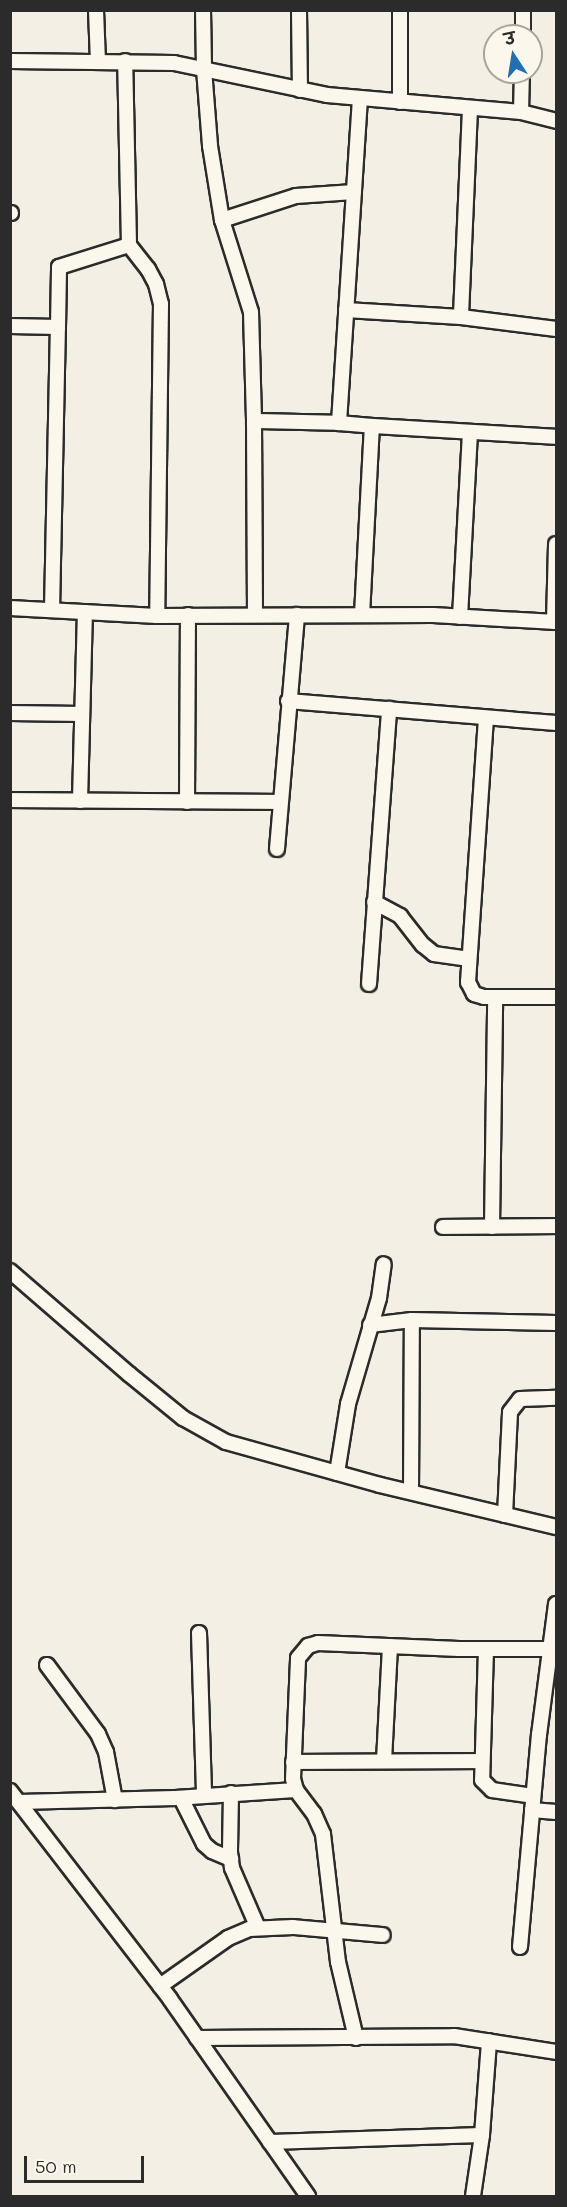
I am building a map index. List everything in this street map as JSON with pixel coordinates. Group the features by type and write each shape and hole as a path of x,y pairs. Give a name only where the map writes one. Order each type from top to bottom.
{"street":[{"path":"96,10 98,61"},
{"path":"203,10 204,69 210,146 222,220 251,312 255,615"},
{"path":"299,10 300,90"},
{"path":"400,10 400,102"},
{"path":"10,61 174,63 300,90 400,102 521,112 556,121"},
{"path":"125,61 129,245 148,269 156,284 161,304 157,616"},
{"path":"521,112 522,84"},
{"path":"339,423 360,98"},
{"path":"461,317 471,109"},
{"path":"222,220 296,196 354,192"},
{"path":"52,610 59,267 129,245"},
{"path":"346,310 461,317 556,329"},
{"path":"10,326 58,327"},
{"path":"254,421 339,423 556,437"},
{"path":"362,615 372,426"},
{"path":"460,617 471,432"},
{"path":"10,608 157,616 362,615 555,622 556,544"},
{"path":"80,801 86,612"},
{"path":"187,801 188,615"},
{"path":"277,849 297,615"},
{"path":"288,700 556,723"},
{"path":"369,984 389,709"},
{"path":"10,713 82,714"},
{"path":"486,717 468,959 470,989 474,994 495,998 556,997"},
{"path":"12,800 280,802"},
{"path":"374,902 399,916 423,945 434,954 468,959"},
{"path":"492,1227 495,998"},
{"path":"443,1227 556,1226"},
{"path":"337,1473 348,1404 379,1298 384,1264"},
{"path":"10,1271 183,1418 226,1442 337,1473 556,1527"},
{"path":"370,1325 412,1320 556,1323"},
{"path":"411,1492 412,1320"},
{"path":"505,1515 510,1412 520,1399 556,1398"},
{"path":"520,1947 533,1803 556,1604"},
{"path":"199,1633 204,1796"},
{"path":"356,2038 343,1989 323,1834 314,1814 296,1790 293,1762 298,1658 302,1651 318,1643 551,1649"},
{"path":"384,1761 390,1646"},
{"path":"486,1649 482,1780 486,1786 556,1812"},
{"path":"47,1665 98,1734 106,1752 115,1800"},
{"path":"293,1762 482,1761"},
{"path":"15,1797 115,1800 296,1790"},
{"path":"231,1793 231,1859 237,1882 258,1928"},
{"path":"15,1797 160,1986 308,2196"},
{"path":"181,1798 204,1844 212,1851 231,1859"},
{"path":"160,1986 228,1938 258,1928 293,1927 334,1933 383,1935"},
{"path":"197,2038 454,2036 556,2052"},
{"path":"473,2196 482,2135 489,2041"},
{"path":"270,2142 482,2135"}]}
